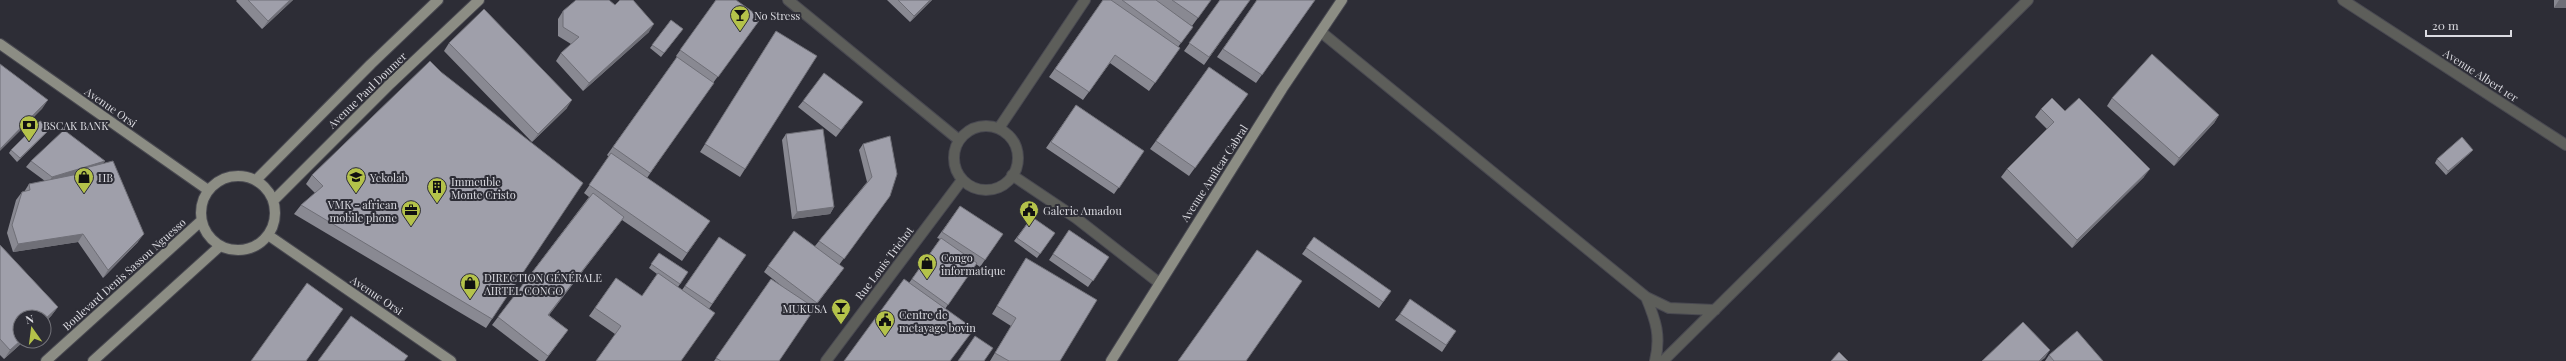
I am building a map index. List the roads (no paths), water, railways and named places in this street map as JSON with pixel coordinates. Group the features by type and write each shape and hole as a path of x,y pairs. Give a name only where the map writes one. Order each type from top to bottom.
{"main road":[{"name":"Avenue Paul Doumer","path":"256,180 371,64 438,0"},
{"name":"Avenue Paul Doumer","path":"274,200 390,84 479,0"},
{"name":"Avenue Amilcar Cabral","path":"1111,361 1158,282 1342,0"},
{"name":"Avenue Orsi","path":"0,44 208,190"},
{"path":"239,175 256,180 270,192 274,200 274,224 268,235 259,244 246,250 232,250 220,246 208,235 201,221 200,210 208,190 222,179 239,175"},
{"name":"Boulevard Denis Sassou Nguesso","path":"46,361 201,221"},
{"name":"Avenue Orsi","path":"268,235 451,361"},
{"path":"93,361 220,246"}],"street":[{"path":"788,0 959,140"},
{"path":"999,128 1085,0"},
{"path":"1664,361 2028,0"},
{"name":"Avenue Albert 1er","path":"2343,0 2566,145"},
{"path":"1321,32 1646,297 1669,308 1715,310"},
{"path":"986,125 999,128 1009,135 1016,145 1019,158 1012,176 998,188 985,190 973,188 962,180 955,170 953,157 959,140 963,134 974,127 986,125"},
{"path":"1012,176 1076,218 1158,282"},
{"name":"Rue Louis Trichot","path":"826,361 962,180"},
{"path":"1646,297 1655,317 1659,343 1655,361"}],"place":[{"name":"No Stress","path":"740,32"},
{"name":"BSCAK BANK","path":"29,142"},
{"name":"HB","path":"84,194"},
{"name":"Yekolab","path":"356,194"},
{"name":"Immeuble Monte Cristo","path":"437,204"},
{"name":"VMK - african mobile phone","path":"411,227"},
{"name":"Galerie Amadou","path":"1029,227"},
{"name":"Congo informatique","path":"927,280"},
{"name":"DIRECTION GÉNÉRALE AIRTEL CONGO","path":"470,300"},
{"name":"MUKUSA","path":"841,325"},
{"name":"Centre de metayage bovin","path":"885,337"}]}
